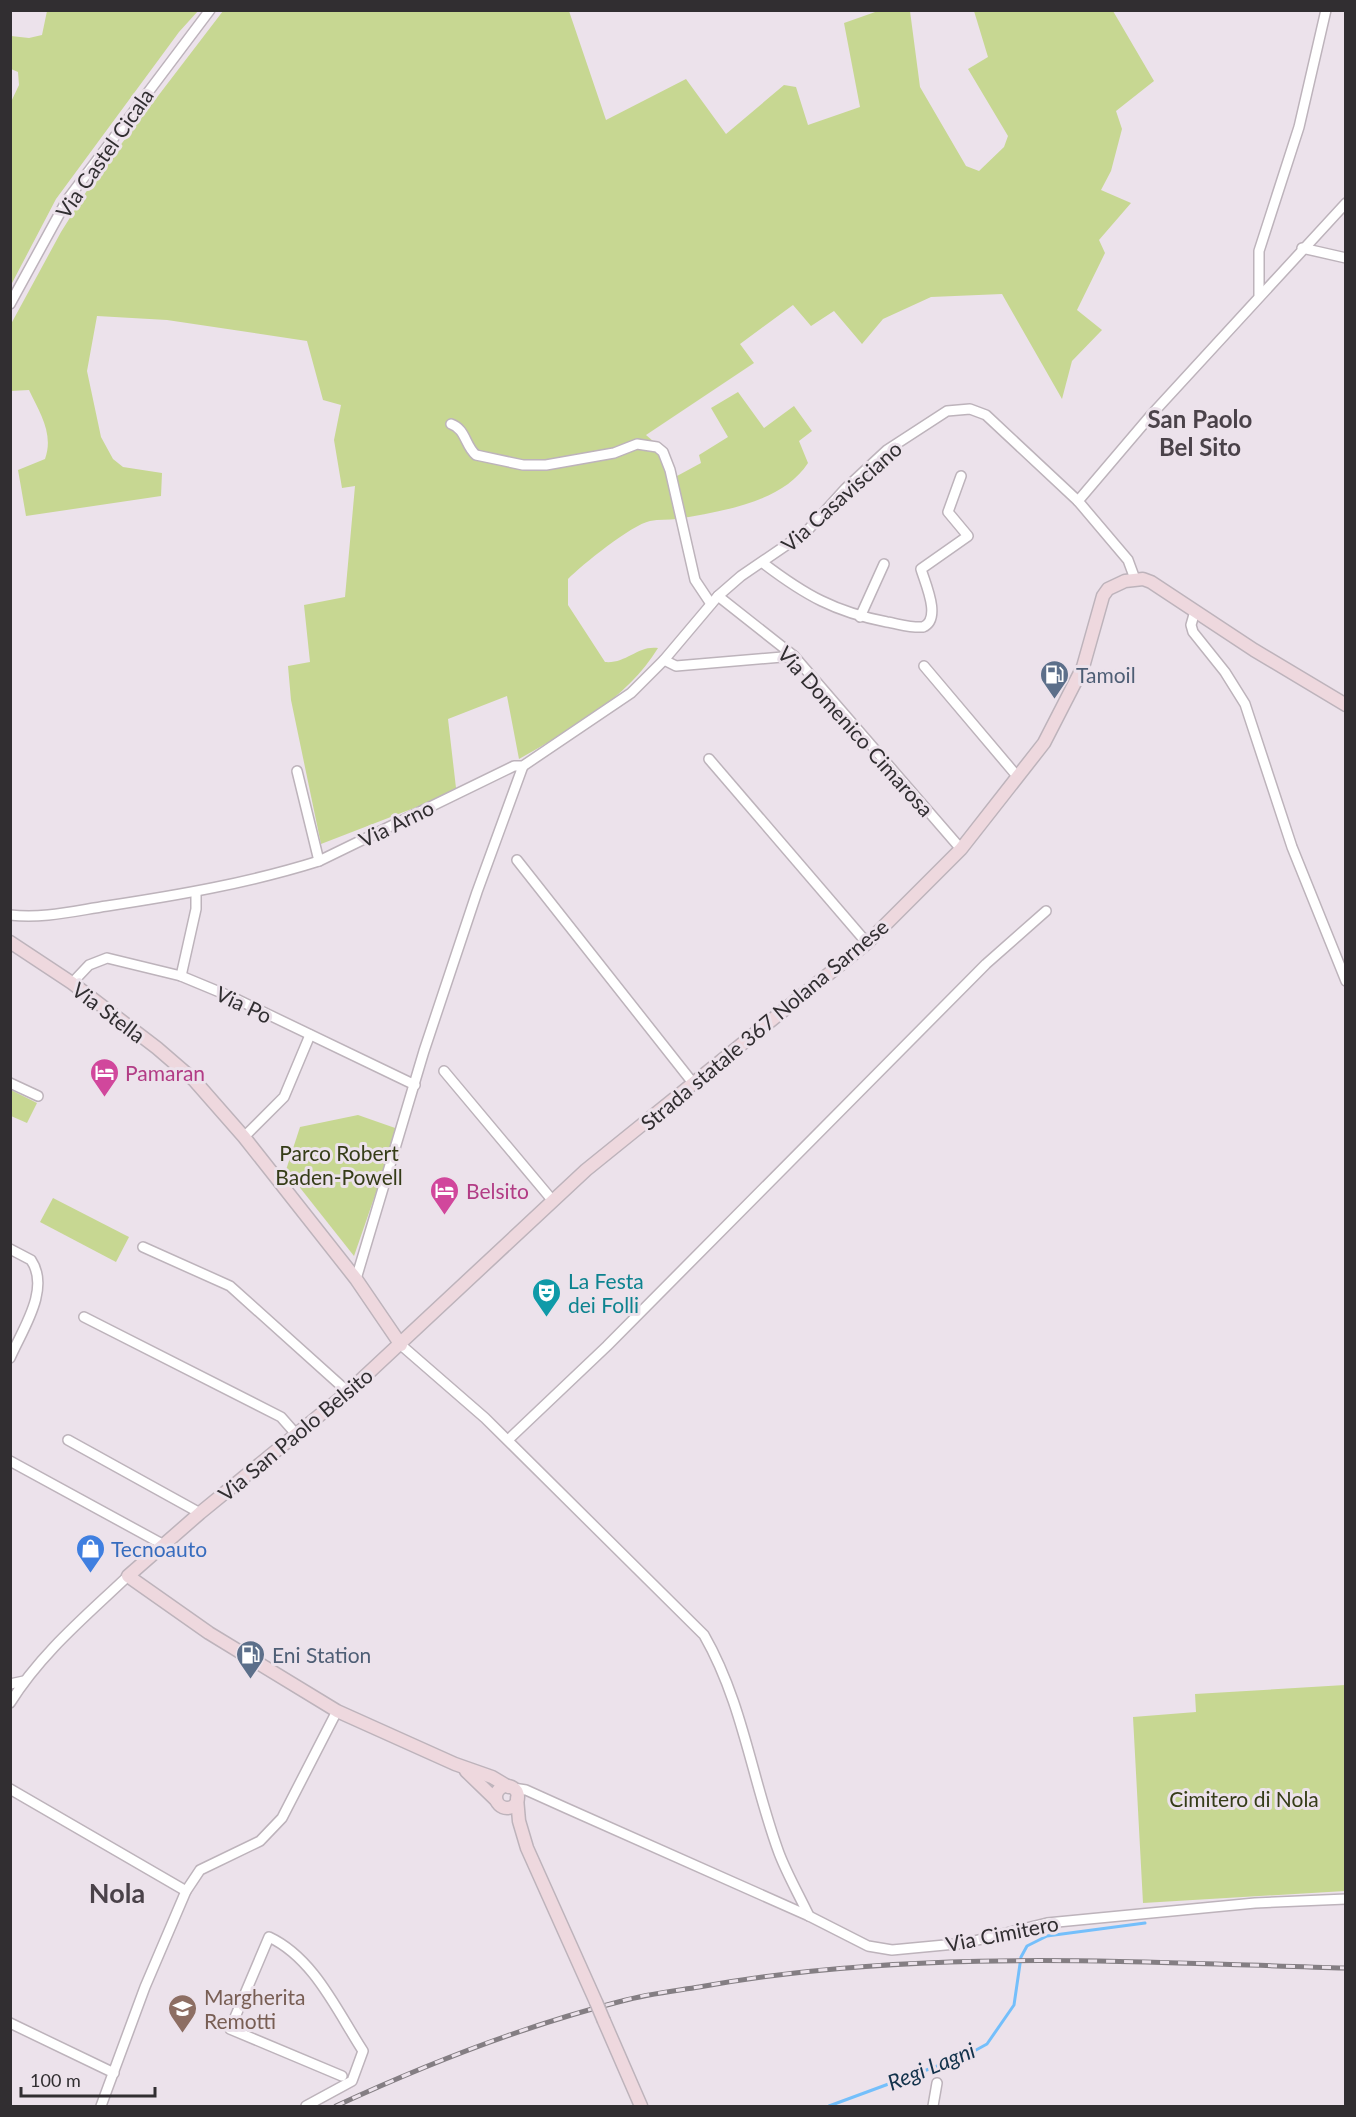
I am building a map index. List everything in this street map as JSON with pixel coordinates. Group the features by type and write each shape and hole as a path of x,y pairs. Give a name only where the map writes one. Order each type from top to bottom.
{"main road":[{"path":"1135,579 1151,582 1346,705"},
{"name":"Strada statale 367 Nolana Sarnese","path":"586,1170 867,943 961,849 1044,743 1083,667 1103,596 1115,584 1135,579"},
{"name":"Via Stella","path":"10,942 72,983 157,1048 194,1080 244,1137 356,1279 401,1345"},
{"name":"Via San Paolo Belsito","path":"128,1576 200,1513 348,1392 586,1170"},
{"path":"128,1576 218,1639 337,1711 455,1764 492,1777 513,1791 527,1848"},
{"path":"455,1764 471,1774 499,1803 527,1848 641,2106"},
{"path":"499,1803 499,1790 513,1791"},
{"path":"499,1803 511,1807 513,1791"}],"street":[{"name":"Via Castel Cicala","path":"10,304 67,200 210,10"},
{"path":"1259,295 1259,251 1299,127 1326,10"},
{"path":"1078,501 1113,457 1302,248 1346,203"},
{"path":"1302,248 1346,258"},
{"name":"Via Casavisciano","path":"714,600 741,576 807,531 845,489 887,450 947,411 969,409 986,415 1078,501 1128,560 1134,569 1135,579"},
{"name":"Via Domenico Cimarosa","path":"451,424 462,430 470,450 476,455 523,465 614,453 637,444 657,447 663,452 670,470 694,580 714,600 794,656 961,849"},
{"path":"763,562 798,590 860,617 917,628 928,625 932,617 932,607 921,569 968,536 948,512 961,476"},
{"path":"860,617 885,564"},
{"name":"Via Arno","path":"10,915 47,916 196,893 319,861 514,766 524,766 631,693 664,660 714,600"},
{"path":"1195,611 1191,625 1193,632 1225,672 1245,704 1292,847 1346,981"},
{"path":"664,660 676,666 794,656"},
{"path":"924,666 1017,776"},
{"path":"708,759 867,943"},
{"path":"356,1279 477,892 524,766"},
{"path":"297,771 319,861"},
{"path":"517,860 693,1083"},
{"path":"181,976 196,893"},
{"path":"508,1440 607,1346 986,964 1046,911"},
{"name":"Via Po","path":"72,983 89,965 107,958 181,976 415,1085"},
{"path":"244,1137 284,1096 310,1035"},
{"path":"444,1071 553,1201"},
{"path":"10,1083 38,1096"},
{"path":"143,1247 230,1286 348,1392"},
{"path":"10,1249 31,1260 39,1282 37,1294 10,1358"},
{"path":"84,1317 282,1417 296,1434"},
{"path":"401,1345 508,1440 704,1635 717,1658 738,1708 780,1853 809,1916"},
{"path":"68,1440 200,1513"},
{"path":"10,1461 164,1545"},
{"name":"Via San Paolo Belsito","path":"10,1703 24,1681 54,1646 128,1576"},
{"path":"10,1684 24,1681"},
{"path":"101,2106 144,1987 186,1891 200,1870 260,1841 271,1832 282,1818 337,1711"},
{"path":"10,1789 186,1891"},
{"name":"Via Cimitero","path":"513,1791 543,1798 809,1916 868,1946 892,1950 966,1943 1047,1923 1255,1903 1346,1899"},
{"path":"519,1816 526,1802 543,1798"},
{"path":"306,2106 352,2081 363,2051 305,1963 288,1946 269,1937 230,2029 342,2076"},
{"path":"10,2023 114,2073"},
{"path":"933,2106 937,2084"}],"green space":[{"path":"47,11 198,11 179,32 56,199 11,285 10,104 19,85 18,72 11,69 11,36 29,38 42,35"},
{"path":"223,11 569,11 606,120 686,79 726,134 784,85 796,87 808,125 860,107 844,23 878,11 910,11 920,87 966,166 979,171 1004,147 1008,136 968,69 988,57 974,11 1113,11 1154,81 1116,111 1122,129 1111,171 1101,190 1131,203 1099,240 1105,253 1077,310 1102,330 1072,361 1062,399 1002,294 931,297 883,319 862,344 834,311 811,326 793,305 740,344 754,363 646,435 667,453 677,476 701,463 699,455 728,437 711,408 738,392 764,428 794,406 812,431 799,441 808,463 797,477 783,488 750,503 677,519 653,520 642,524 607,546 568,579 568,605 605,662 619,660 644,649 658,648 645,666 630,683 596,712 519,759 507,696 448,719 456,788 427,803 321,844 291,700 288,666 310,662 304,605 345,597 355,486 342,488 334,440 341,405 323,400 307,341 167,320 97,316 87,371 101,437 113,459 123,467 162,473 161,496 26,516 18,470 45,459 48,441 41,415 29,390 11,391 11,324 61,232 93,181"},
{"path":"11,1090 37,1103 27,1123 11,1116"},
{"name":"Parco Robert Baden-Powell","path":"358,1115 398,1129 354,1256 286,1170 300,1127"},
{"path":"53,1198 129,1237 116,1262 40,1222"},
{"name":"Cimitero di Nola","path":"1345,1685 1345,1891 1143,1903 1133,1717 1196,1712 1195,1694"}],"waterway":[{"name":"Regi Lagni","path":"829,2106 967,2055 987,2044 1014,2005 1021,1957 1027,1946 1047,1936 1145,1923"}],"railway":[{"path":"336,2106 477,2047 585,2011 651,1995 779,1975 941,1962 1021,1961 1346,1968"}],"place":[{"name":"Tamoil","path":"1055,700"},
{"name":"Pamaran","path":"104,1098"},
{"name":"Belsito","path":"445,1216"},
{"name":"La Festa dei Folli","path":"547,1318"},
{"name":"Tecnoauto","path":"90,1574"},
{"name":"Eni Station","path":"251,1680"},
{"name":"Margherita Remotti","path":"183,2034"}],"district":[{"name":"San Paolo Bel Sito","path":"1200,432"},
{"name":"Nola","path":"117,1892"}]}
